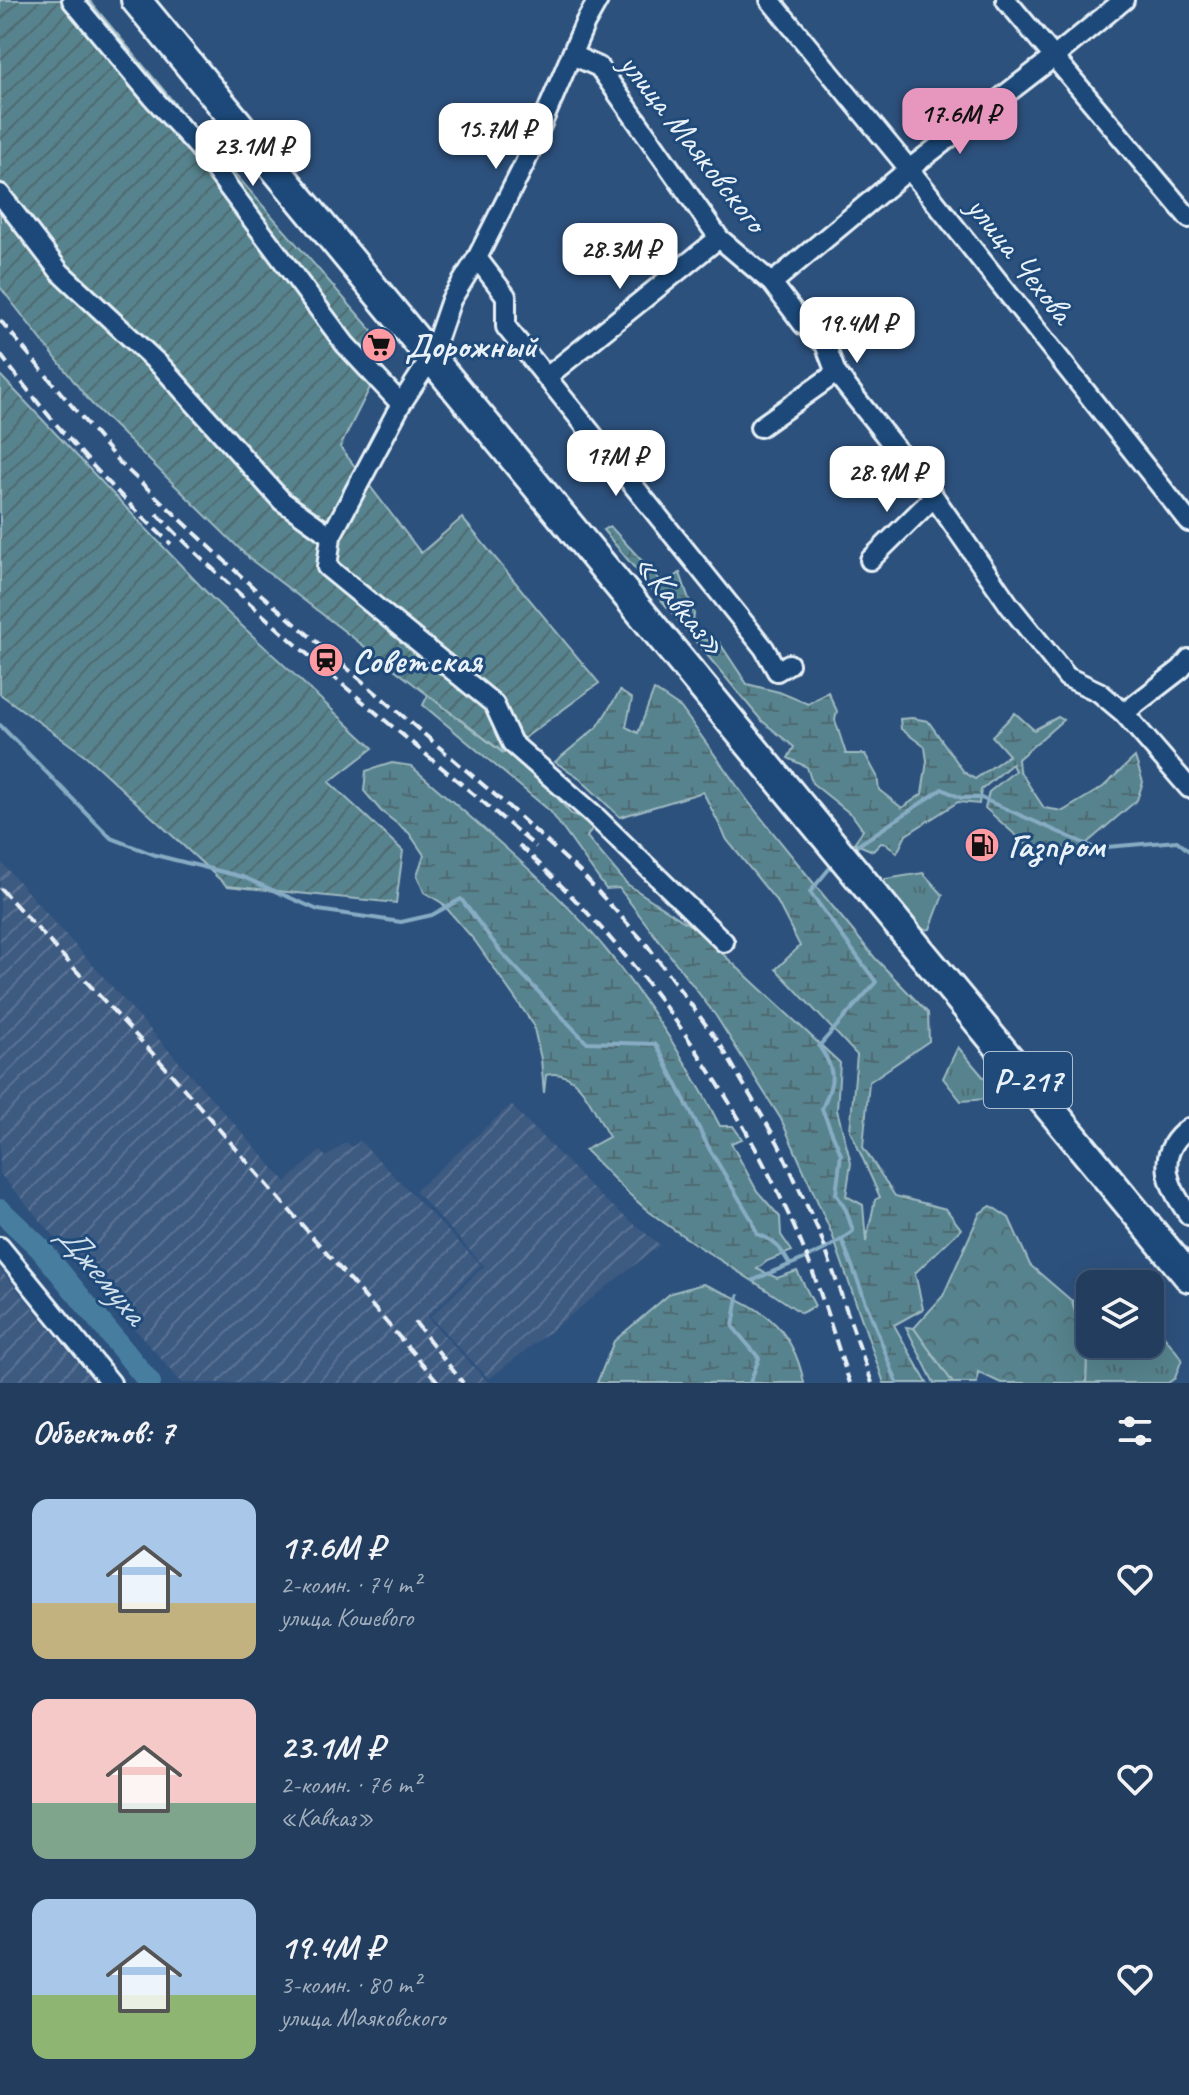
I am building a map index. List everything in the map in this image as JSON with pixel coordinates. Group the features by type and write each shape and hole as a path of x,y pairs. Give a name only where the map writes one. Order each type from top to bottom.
{"highway":[{"name":"«Кавказ»","path":"136,0 1189,1277"}],"street":[{"path":"72,0 199,148 345,344 401,404"},
{"path":"598,0 525,163 477,258 451,300 431,358 401,404 331,536 327,567 494,704 512,743 593,814 724,942"},
{"name":"улица Чехова","path":"770,0 909,169 1189,522"},
{"path":"1006,0 1189,218"},
{"path":"772,283 909,169 1124,0"},
{"name":"улица Маяковского","path":"572,55 599,67 719,238 772,283 803,324 825,344 836,373 934,497 1010,606 1067,677 1099,692 1124,713 1189,788"},
{"path":"0,194 60,272 163,368 282,501 331,536"},
{"path":"548,376 719,238"},
{"path":"477,258 506,296 506,327 764,648 777,671 789,664"},
{"path":"760,427 836,373"},
{"path":"870,560 934,497"},
{"path":"1124,713 1181,669 1189,659"},
{"path":"1189,1128 1170,1148 1166,1161 1170,1181 1189,1215"},
{"path":"0,1247 111,1383"}],"shaded area":[{"path":"0,861 286,1182 320,1151 326,1157 346,1142 352,1147 360,1141 481,1265 427,1317 489,1383 182,1383 0,1174"},
{"path":"511,1105 599,1195 660,1245 489,1379 430,1317 484,1266 415,1191"},
{"path":"0,1269 95,1383 0,1383"}],"green space":[{"path":"0,0 89,0 195,128 389,350 340,447 421,553 462,518 599,683 504,753 250,559 91,403 0,287"},
{"path":"0,375 212,598 373,748 329,782 403,851 396,903 227,886 86,756 0,694"},
{"path":"610,526 664,585 680,573 694,614 692,630 700,639 719,642 747,684 808,704 828,692 837,711 835,720 846,754 865,754 877,776 879,790 902,808 922,794 927,761 925,747 901,729 900,719 928,721 964,772 975,779 1009,755 992,736 1015,713 1034,730 1058,717 1063,720 1018,759 1019,770 1044,808 1063,811 1103,787 1135,757 1143,782 1137,800 1080,849 1029,847 985,808 989,792 1015,771 1012,764 981,790 979,804 958,802 906,835 897,853 887,844 881,843 873,851 854,843 863,830 853,816 812,783 807,767 788,758 794,747 761,720 603,530"},
{"path":"654,690 681,708 750,804 824,896 875,958 928,1013 929,1041 869,1082 863,1147 895,1196 946,1209 961,1229 915,1273 923,1309 894,1325 927,1383 884,1383 832,1234 781,1119 716,1016 619,888 606,889 550,811 423,705 428,695 503,753 508,749 571,814 595,823 587,837 627,884 697,930 840,1063 837,1110 851,1163 846,1196 863,1205 866,1242 875,1200 880,1197 850,1130 857,1055 776,969 800,946 778,903 727,840 703,792 620,817 577,776 555,762 598,726 620,691 632,699 626,727 638,733"},
{"path":"392,763 411,766 487,832 539,878 607,951 668,1036 720,1126 733,1126 742,1139 731,1143 757,1191 780,1217 781,1235 792,1251 767,1261 757,1269 777,1278 797,1271 815,1306 801,1313 685,1237 639,1203 585,1150 609,1137 592,1105 577,1085 558,1074 546,1075 544,1093 533,1024 475,941 442,903 424,892 417,875 424,855 409,833 381,811 364,791 366,771"},
{"path":"923,873 943,895 930,929 920,930 884,890 885,879"},
{"path":"958,1047 1001,1098 961,1101 943,1078"},
{"path":"991,1206 1009,1218 1030,1265 1072,1301 1076,1315 1076,1358 1087,1358 1086,1383 1001,1383 978,1372 977,1383 953,1383 914,1328 943,1296 980,1213"},
{"path":"703,1284 740,1300 769,1318 791,1344 804,1383 597,1383 614,1341 671,1293"},
{"path":"906,1327 914,1328 953,1383 934,1383"},
{"path":"1164,1336 1182,1359 1175,1378 1168,1383 1086,1383 1087,1358 1164,1358"}],"waterway":[{"path":"0,725 111,838 155,855 243,877 318,910 401,922 432,915 461,899 501,952 586,1042 656,1044 757,1234 776,1245 789,1263"},
{"path":"857,846 942,789 961,798 981,798 1095,848 1177,841 1189,851"},
{"path":"754,1280 819,1252 853,1231 846,1210 836,1194 841,1154 822,1109 832,1076 829,1063 819,1046 876,982 810,892 829,869"},
{"name":"Джемуха","path":"0,1210 40,1248 150,1383"},
{"path":"842,1240 897,1383"},
{"path":"738,1296 733,1327 759,1358 750,1383"}],"railway":[{"path":"0,320 118,461 256,590 509,807 580,872 647,945 720,1044 778,1143 820,1234 872,1383"},
{"path":"0,354 81,453 171,544"},
{"path":"157,514 295,643 536,847"},
{"path":"519,845 563,888 645,980 716,1081 748,1134 802,1245 850,1383"},
{"path":"0,888 167,1069 439,1383"},
{"path":"415,1322 463,1383"}],"place":[{"name":"Дорожный","path":"379,345"},
{"name":"Советская","path":"326,660"},
{"name":"Газпром","path":"982,845"}]}
